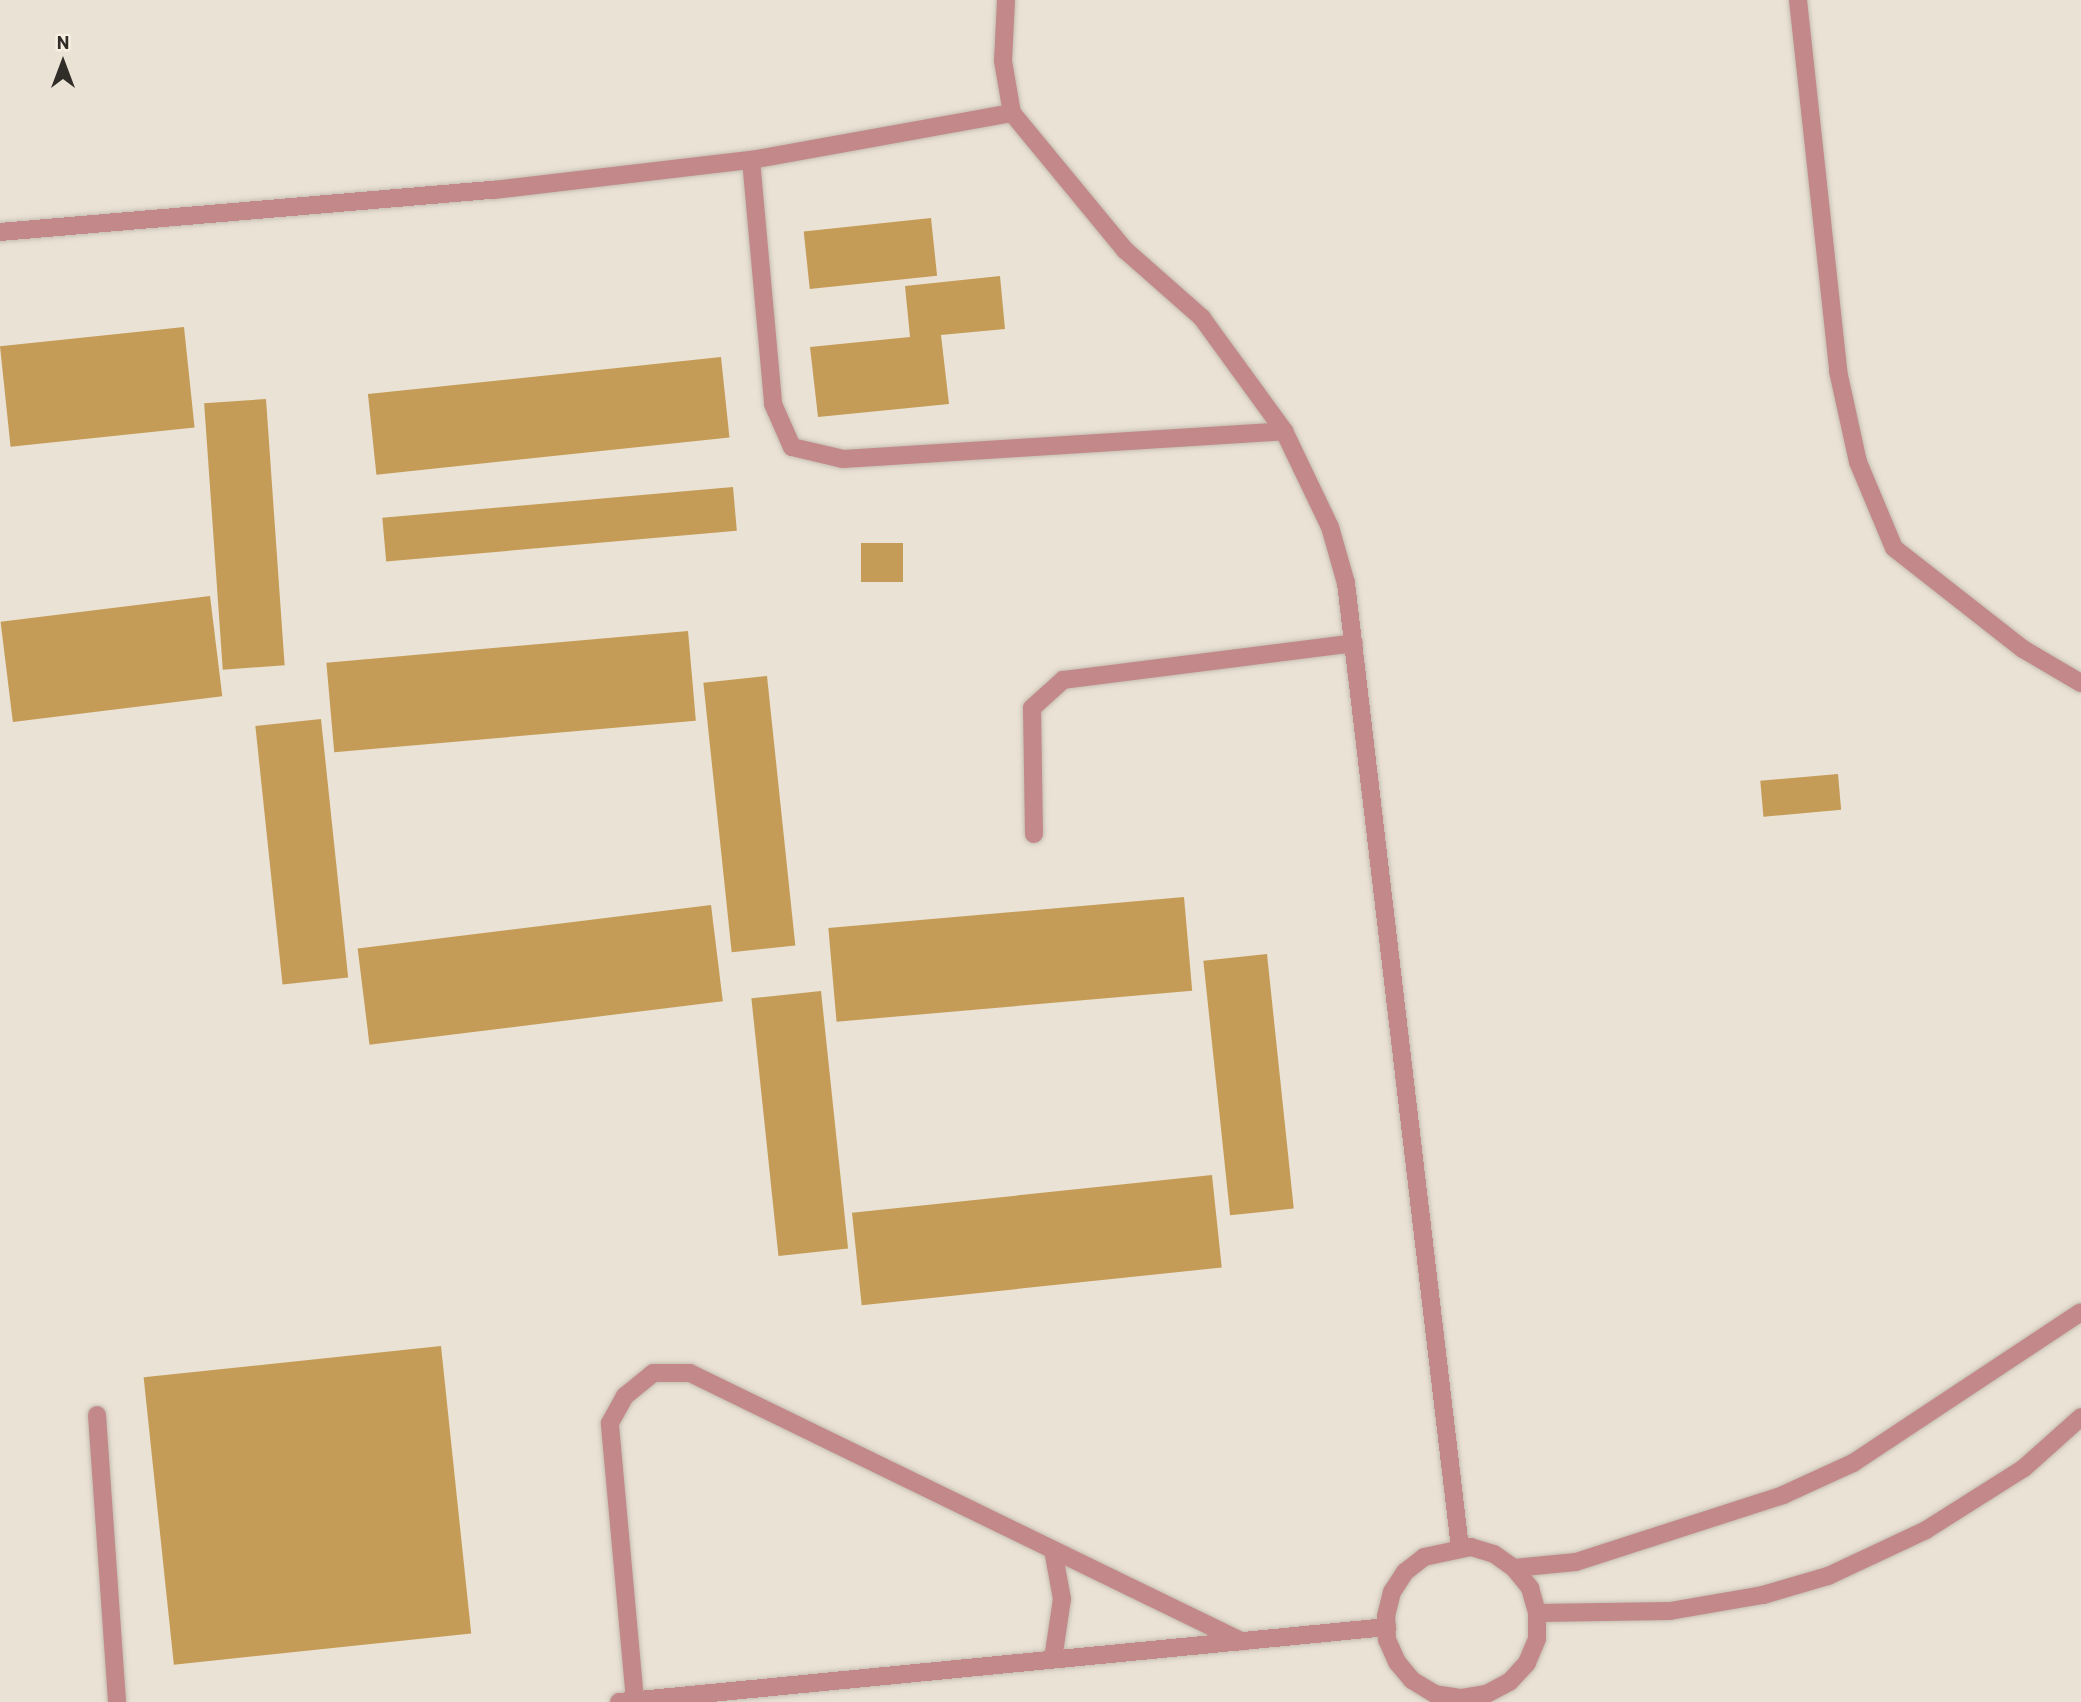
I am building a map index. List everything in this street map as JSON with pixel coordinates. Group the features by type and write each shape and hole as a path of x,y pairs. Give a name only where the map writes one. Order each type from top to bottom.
{"street":[{"path":"1006,0 1003,61 1012,113 1125,250 1202,318 1284,431 1330,527 1346,583 1354,643 1460,1548"},
{"path":"1798,0 1838,371 1863,474 1894,548 2023,649 2081,683"},
{"path":"0,232 494,190 751,160 1012,113"},
{"path":"751,160 773,404 792,447 843,459 1284,431"},
{"path":"1034,834 1032,708 1063,680 1354,643"},
{"path":"1514,1567 1576,1562 1783,1495 1853,1463 2081,1312"},
{"path":"1241,1641 690,1373 653,1373 625,1396 610,1423 627,1701 1387,1627"},
{"path":"97,1415 117,1702"},
{"path":"1537,1613 1670,1611 1763,1595 1828,1576 1926,1530 2024,1468 2081,1417"},
{"path":"1460,1548 1494,1554 1514,1567 1530,1588 1537,1613 1536,1639 1527,1663 1509,1682 1486,1694 1460,1698 1435,1694 1412,1680 1397,1662 1387,1627 1392,1592 1405,1572 1424,1557 1460,1548"},
{"path":"1053,1550 1062,1599 1053,1660"}],"building":[{"path":"931,218 937,276 810,289 804,231"},
{"path":"1000,276 1005,329 941,335 949,404 818,417 810,347 910,337 905,286"},
{"path":"184,327 195,427 11,447 0,346"},
{"path":"721,357 729,438 376,475 368,394"},
{"path":"266,399 285,665 223,670 204,403"},
{"path":"733,487 737,531 386,562 382,518"},
{"path":"861,543 903,543 903,582 861,582"},
{"path":"210,596 222,696 13,722 1,622"},
{"path":"688,631 696,721 334,752 326,663"},
{"path":"767,676 795,946 732,952 703,683"},
{"path":"321,719 348,978 283,984 255,726"},
{"path":"1838,774 1841,810 1763,817 1760,781"},
{"path":"1184,897 1192,991 837,1022 828,928"},
{"path":"711,905 723,1001 369,1045 358,948"},
{"path":"1267,954 1294,1209 1230,1215 1203,961"},
{"path":"821,991 848,1249 778,1256 751,998"},
{"path":"1212,1175 1222,1267 862,1305 852,1213"},
{"path":"441,1346 471,1633 174,1665 144,1377"}]}
